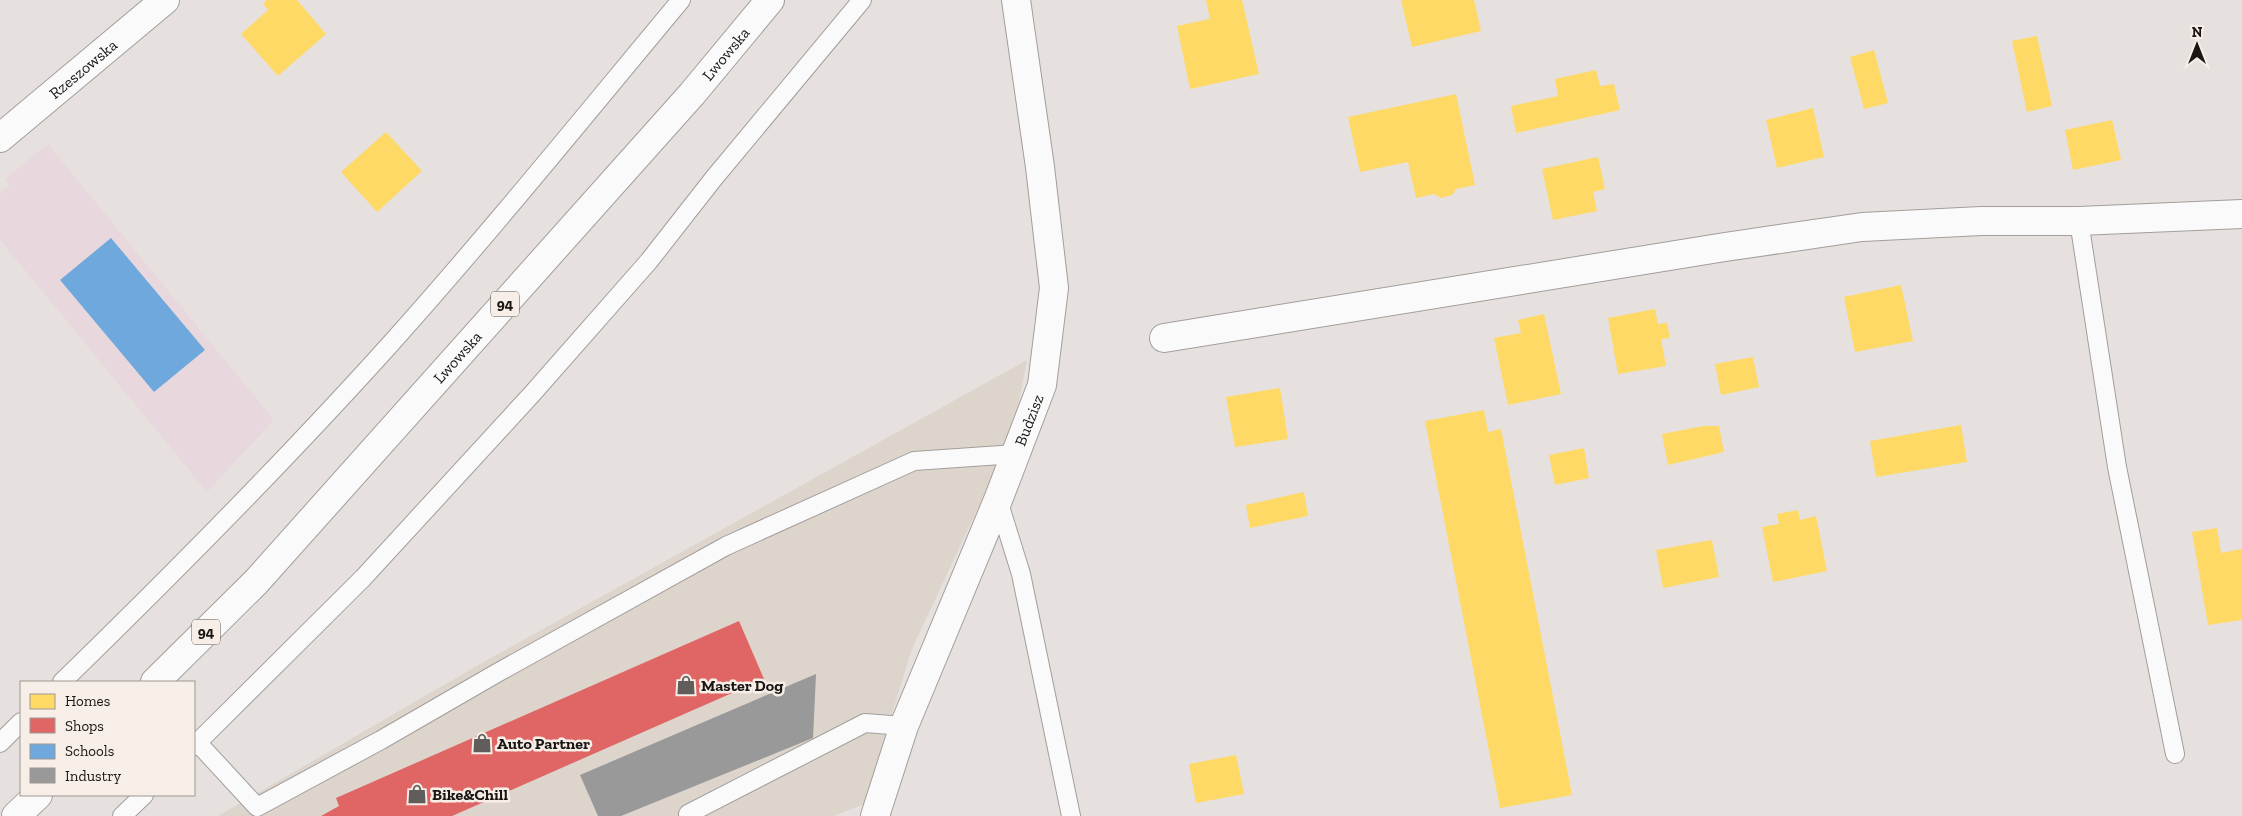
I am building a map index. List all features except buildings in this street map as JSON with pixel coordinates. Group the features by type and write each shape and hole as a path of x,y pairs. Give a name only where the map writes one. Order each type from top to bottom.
{"street":[{"name":"Rzeszowska","path":"0,138 165,0"},
{"name":"94","path":"750,22 766,0"},
{"name":"Lwowska","path":"156,681 256,582 692,94 770,0"},
{"name":"Budzisz","path":"874,816 904,726 998,500 1042,385 1054,288 1040,167 1016,0"},
{"path":"1164,338 1725,247 1862,227 1982,221 2080,221 2242,214"},
{"path":"16,816 37,796"}],"lane":[{"path":"63,681 175,573 394,340 501,216 681,0"},
{"path":"862,0 714,178 649,261 532,394 362,578 196,744 257,807 381,740 497,673 726,546 914,461 1016,454"},
{"path":"2080,221 2117,467 2175,754"},
{"path":"998,500 1021,574 1071,816"},
{"path":"0,743 20,723"},
{"path":"688,814 865,723 904,726"},
{"path":"122,816 143,796"}],"shaded area":[{"path":"48,144 274,420 207,492 0,240 0,193 9,185 5,179"},
{"path":"1027,360 1017,411 993,476 912,649 864,804 834,816 218,816 480,664"}],"place":[{"name":"Master Dog","path":"686,685"},
{"name":"Auto Partner","path":"482,743"},
{"name":"Bike&Chill","path":"417,794"}]}
